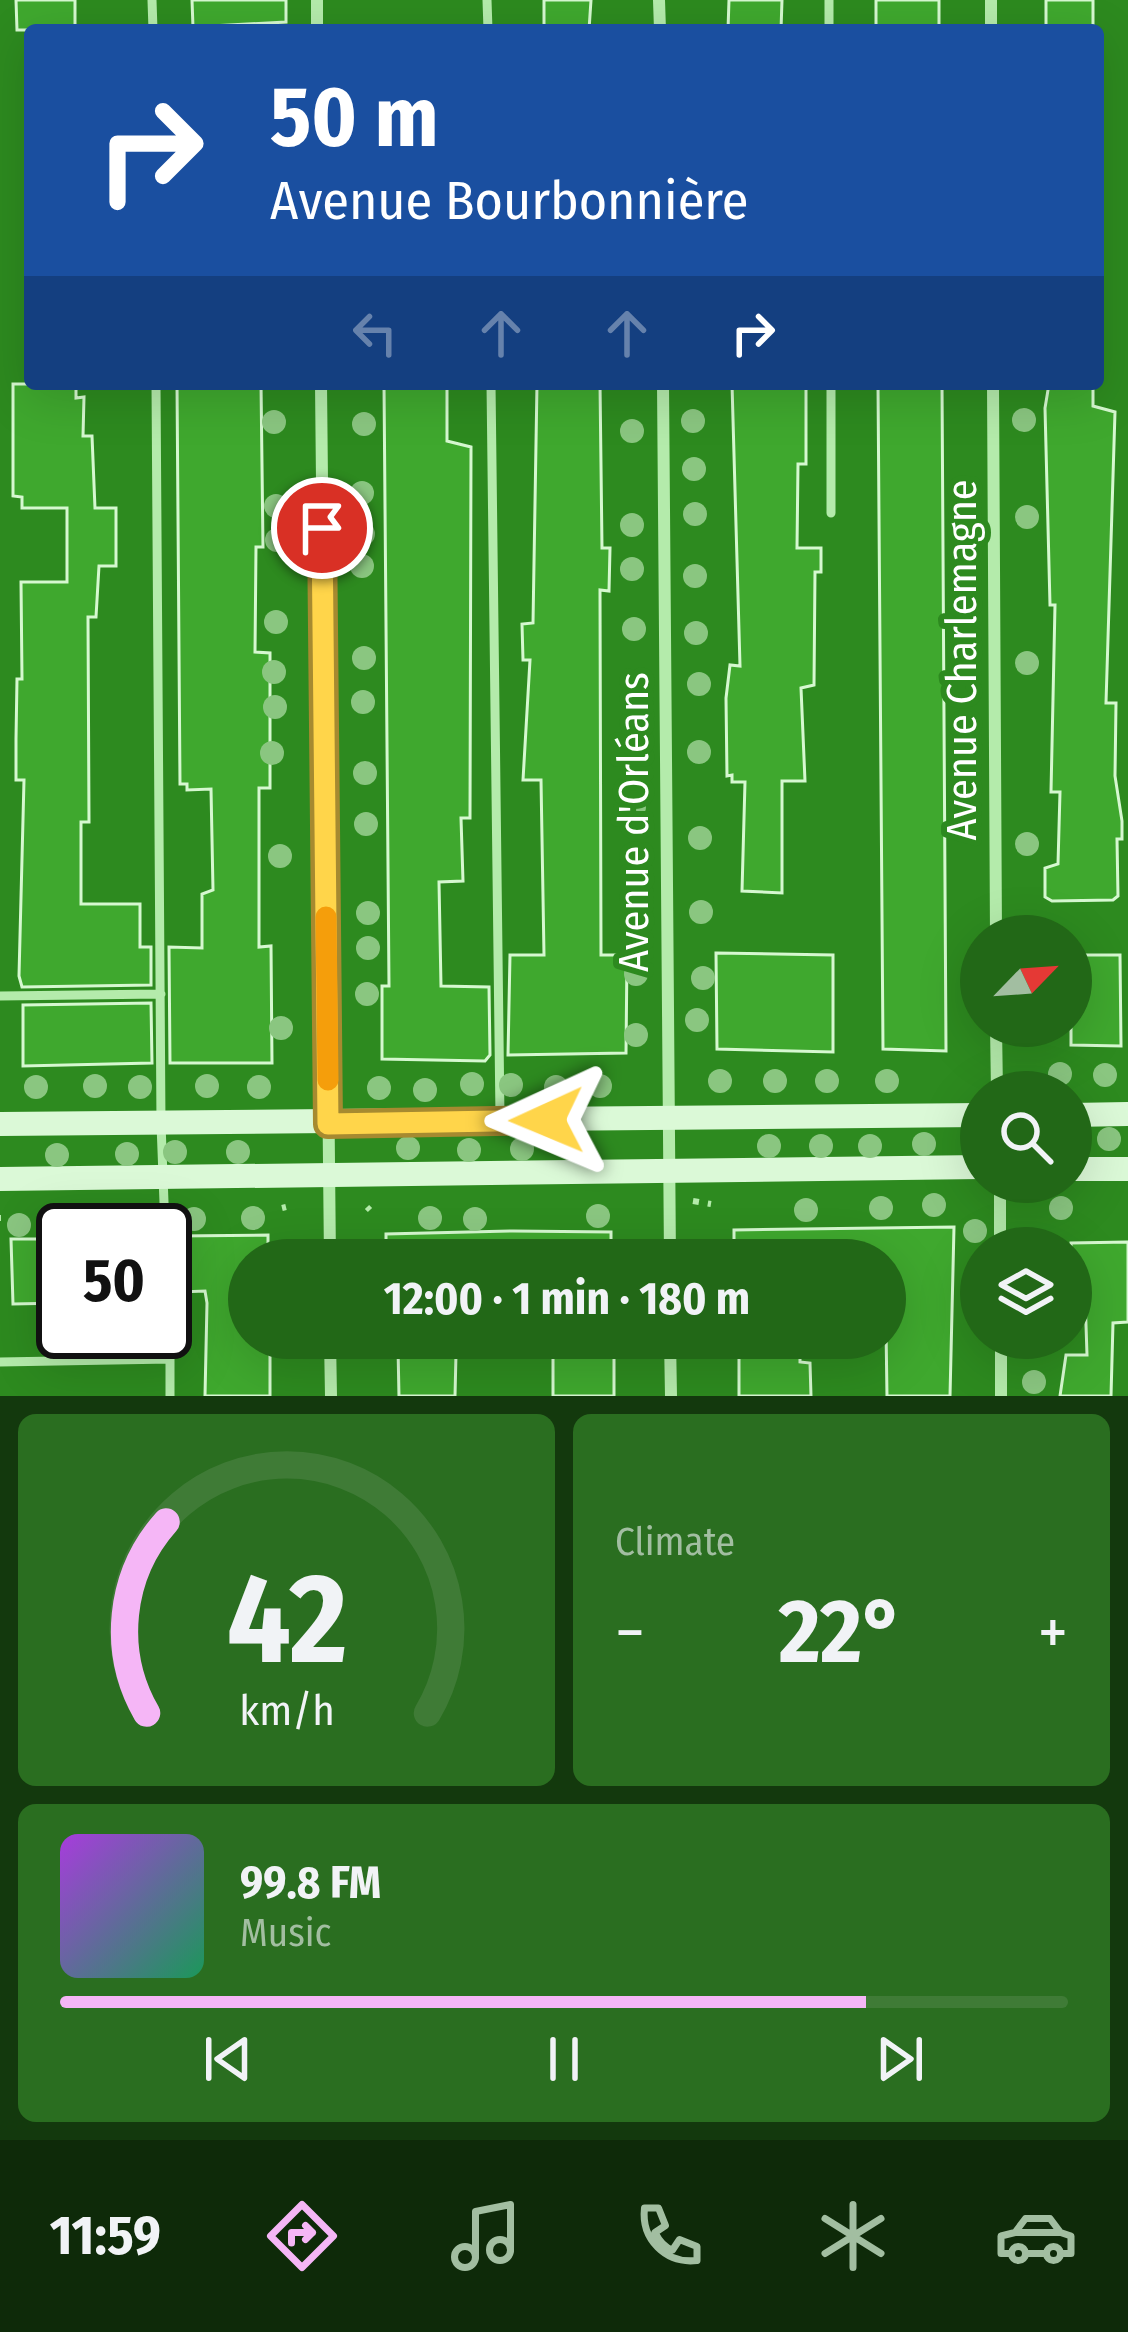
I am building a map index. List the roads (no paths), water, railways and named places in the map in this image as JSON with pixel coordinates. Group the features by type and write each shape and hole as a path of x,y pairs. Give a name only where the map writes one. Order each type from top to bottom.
{"main road":[{"path":"1092,1114 1128,1114"},
{"path":"0,1124 960,1115"},
{"path":"0,1180 960,1167"},
{"path":"1092,1169 1128,1169"}],"street":[{"path":"321,390 330,1239"},
{"name":"Avenue d'Orléans","path":"663,390 670,1239"},
{"name":"Avenue Charlemagne","path":"993,390 996,915"},
{"path":"330,1359 331,1396"},
{"path":"670,1359 670,1396"},
{"path":"1000,1359 1001,1396"}],"lane":[{"path":"155,390 164,1203"},
{"path":"491,390 500,1121"},
{"path":"831,390 831,513"},
{"path":"0,996 160,994"},
{"path":"0,1362 170,1359 170,1396"}]}
